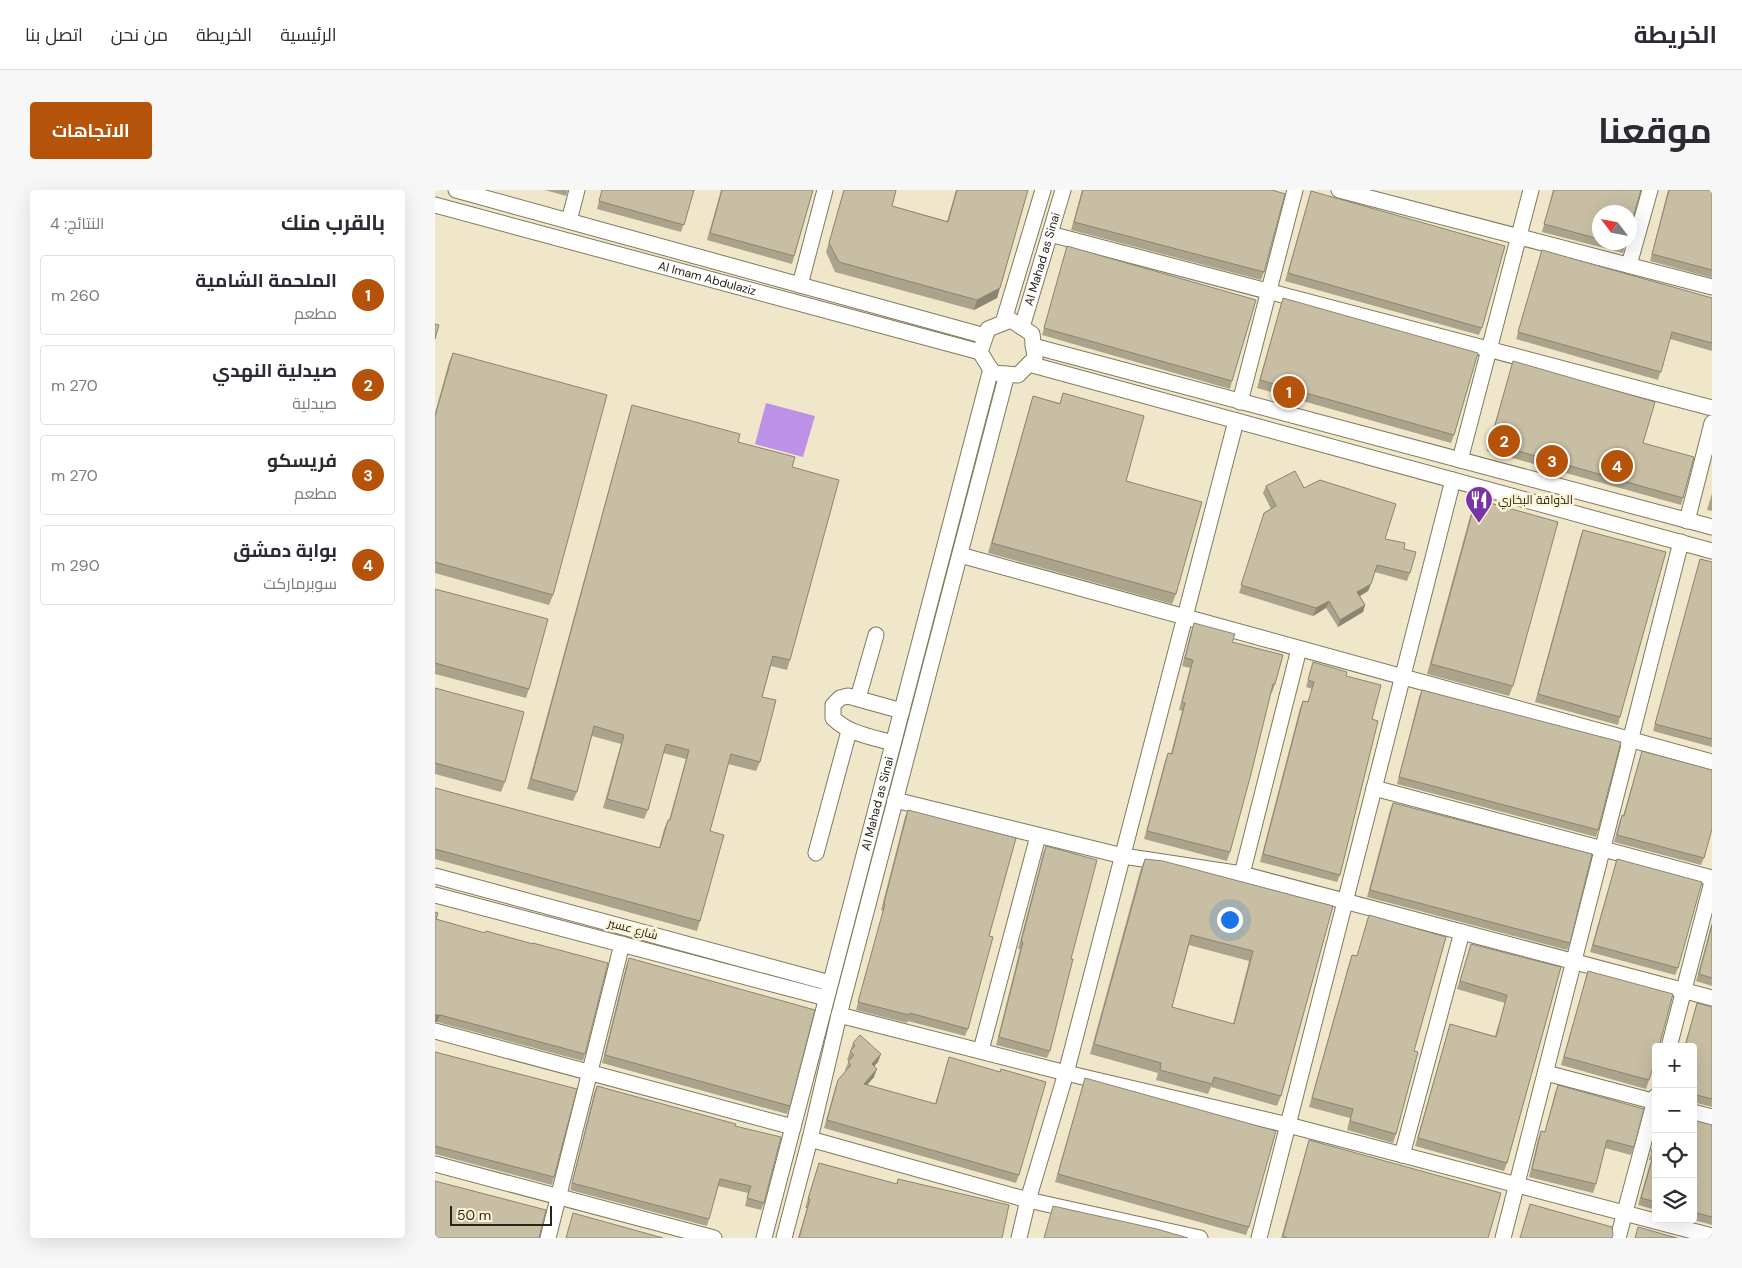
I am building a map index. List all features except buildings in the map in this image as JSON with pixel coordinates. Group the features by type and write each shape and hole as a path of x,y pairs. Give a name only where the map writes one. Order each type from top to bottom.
{"street":[{"path":"569,221 577,190"},
{"path":"800,285 825,190"},
{"name":"Al Mahad as Sinai","path":"1003,324 1043,190"},
{"name":"Al Mahad as Sinai","path":"1021,327 1063,190"},
{"path":"1240,402 1295,190"},
{"path":"1339,190 1712,287"},
{"path":"1460,460 1531,190"},
{"path":"1629,265 1650,190"},
{"path":"461,191 985,336"},
{"name":"Al Imam Abdulaziz","path":"435,205 980,352"},
{"path":"1049,234 1712,408"},
{"path":"1011,320 1021,327 1032,334 1035,358 1017,375 993,373 980,352 988,329 1011,320"},
{"path":"1033,346 1712,527"},
{"path":"1029,364 1712,550"},
{"name":"Al Mahad as Sinai","path":"764,1238 991,369"},
{"name":"Al Mahad as Sinai","path":"784,1238 839,1016 1007,374"},
{"path":"1019,1238 1028,1200 1066,1073 1236,421"},
{"path":"1687,521 1712,423"},
{"path":"1259,1238 1453,480"},
{"path":"1503,1238 1681,542"},
{"path":"961,555 1712,762"},
{"path":"858,698 876,635"},
{"path":"1241,874 1299,649"},
{"path":"893,743 849,731 833,718 833,705 840,698 848,696 902,711"},
{"path":"816,853 849,731"},
{"path":"1374,788 1712,880 1670,1043"},
{"path":"895,800 1123,856 1241,874 1712,998"},
{"path":"981,1050 1037,836"},
{"name":"شارع عسير","path":"435,876 830,983"},
{"name":"شارع عسير","path":"435,895 826,998"},
{"path":"1402,1155 1462,932"},
{"path":"548,1238 622,944"},
{"path":"839,1016 981,1050 1066,1073 1288,1125 1712,1236"},
{"path":"435,1031 793,1127"},
{"path":"1546,1073 1652,1099"},
{"path":"1619,1238 1652,1111"},
{"path":"1697,1113 1712,1117"},
{"path":"810,1139 1028,1200 1200,1238"},
{"path":"435,1164 714,1238"}],"shaded area":[{"path":"766,403 815,416 803,457 755,444"}],"place":[{"name":"الملحمة الشامية","path":"1289,392"},
{"name":"صيدلية النهدي","path":"1504,441"},
{"name":"فريسكو","path":"1552,461"},
{"name":"بوابة دمشق","path":"1617,466"},
{"name":"الذواقة البخاري","path":"1479,524"}]}
